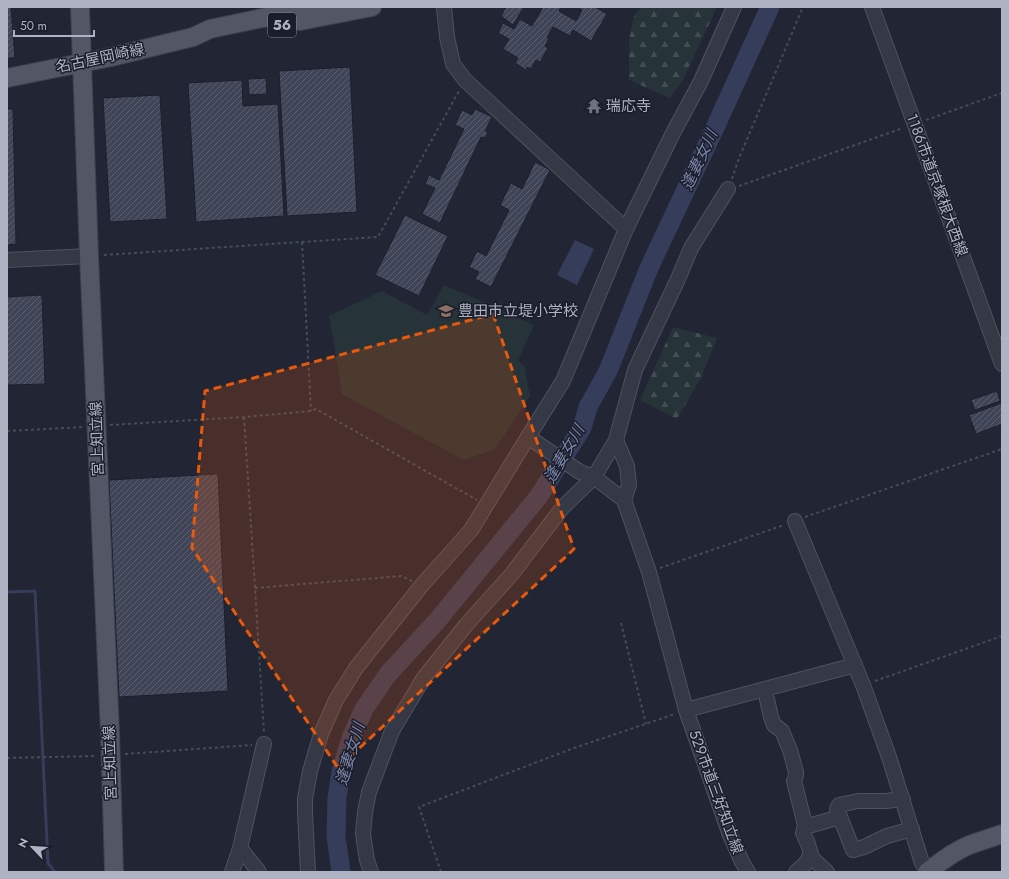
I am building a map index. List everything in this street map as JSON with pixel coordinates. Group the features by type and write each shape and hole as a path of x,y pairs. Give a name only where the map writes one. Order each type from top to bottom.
{"main road":[{"name":"宮上知立線","path":"80,7 114,872"},
{"name":"名古屋岡崎線","path":"7,78 82,63 193,37 210,29 315,7"},
{"name":"名古屋岡崎線","path":"193,37 210,39 372,7"},
{"path":"927,872 959,850 974,843 1002,834"}],"street":[{"path":"444,7 447,37 453,64 465,80 626,229"},
{"path":"308,872 305,799 310,771 321,734 336,700 356,668 422,585 471,530 486,505 531,439 563,381 626,229 672,133 701,81 734,7"},
{"name":"1186市道京塚根大西線","path":"872,7 1002,364"},
{"path":"371,872 367,860 363,834 365,812 368,792 392,731 423,680 466,626 511,575 563,507 594,477 616,440 635,370 674,287 690,248 728,189"},
{"path":"7,260 89,256"},
{"path":"531,439 580,472 594,477 624,500 629,485 627,466 616,440"},
{"name":"529市道三好知立線","path":"624,500 649,572 686,710 730,835 748,872"},
{"path":"795,521 864,685 889,757 922,863 927,872"},
{"path":"686,710 855,665"},
{"path":"767,699 774,725 782,732 790,750 796,772 794,781 805,825 803,833 811,854 805,864 796,872"},
{"path":"232,872 240,848 264,744"},
{"path":"902,799 886,801 858,801 839,805 837,809 853,850 864,847 887,836 912,829"},
{"path":"805,826 840,817"},
{"path":"240,848 259,872"},
{"path":"810,856 827,872"}],"path":[{"path":"728,189 739,158 803,7"},
{"path":"89,256 378,237 465,80"},
{"path":"728,189 1002,93"},
{"path":"302,242 311,411"},
{"path":"7,431 244,416 311,411 316,409 486,505"},
{"path":"7,758 110,755 264,744 244,416"},
{"path":"649,572 1002,449"},
{"path":"255,588 401,576 422,585"},
{"path":"621,623 646,724"},
{"path":"864,685 1002,636"},
{"path":"441,872 419,807 574,748 686,710"}],"highlighted area":[{"path":"493,314 574,549 338,768 192,548 205,391"}],"green space":[{"path":"642,7 717,7 683,80 670,98 629,80 629,40 634,16"},
{"path":"444,285 534,325 518,361 525,367 530,396 495,449 464,460 342,394 329,316 382,291 427,315"},
{"path":"673,327 717,338 701,378 677,419 640,400"}],"water":[{"path":"575,240 594,249 577,285 557,275"}],"building":[{"path":"7,7 11,7 15,58 7,58"},
{"path":"506,7 524,7 513,25 501,16"},
{"path":"543,7 561,7 559,11 576,21 582,10 577,7 595,7 607,14 591,41 573,30 570,36 553,27 547,37 549,38 545,46 548,48 540,62 536,60 531,69 527,67 526,70 515,63 518,58 503,49 509,39 498,33 503,23 514,29 520,19 532,26"},
{"path":"350,67 357,212 287,216 279,71"},
{"path":"266,78 267,94 249,95 248,79"},
{"path":"242,80 243,106 278,104 284,216 196,222 188,83"},
{"path":"160,95 167,219 110,222 103,98"},
{"path":"7,109 13,109 16,244 7,245"},
{"path":"475,109 492,117 485,131 488,132 485,138 481,137 440,223 422,214 435,188 425,184 429,175 439,180 464,129 455,125 462,110 472,115"},
{"path":"535,162 550,170 491,287 475,279 479,272 469,267 477,251 486,256 509,210 500,205 511,183 522,189"},
{"path":"405,215 448,236 419,296 375,275"},
{"path":"42,295 45,384 7,385 7,297"},
{"path":"997,391 1000,401 975,410 971,400"},
{"path":"1002,403 1002,424 976,434 969,415"},
{"path":"218,474 228,691 119,697 109,480"}],"waterway":[{"name":"逢妻女川","path":"341,872 336,837 337,797 341,772 351,738 364,709 388,674 437,621 539,496 582,428 588,407 608,371 649,268 770,7"},
{"path":"7,592 35,591 48,863 55,872"}],"place":[{"name":"瑞応寺","path":"594,106"},
{"name":"豊田市立堤小学校","path":"446,311"}]}
